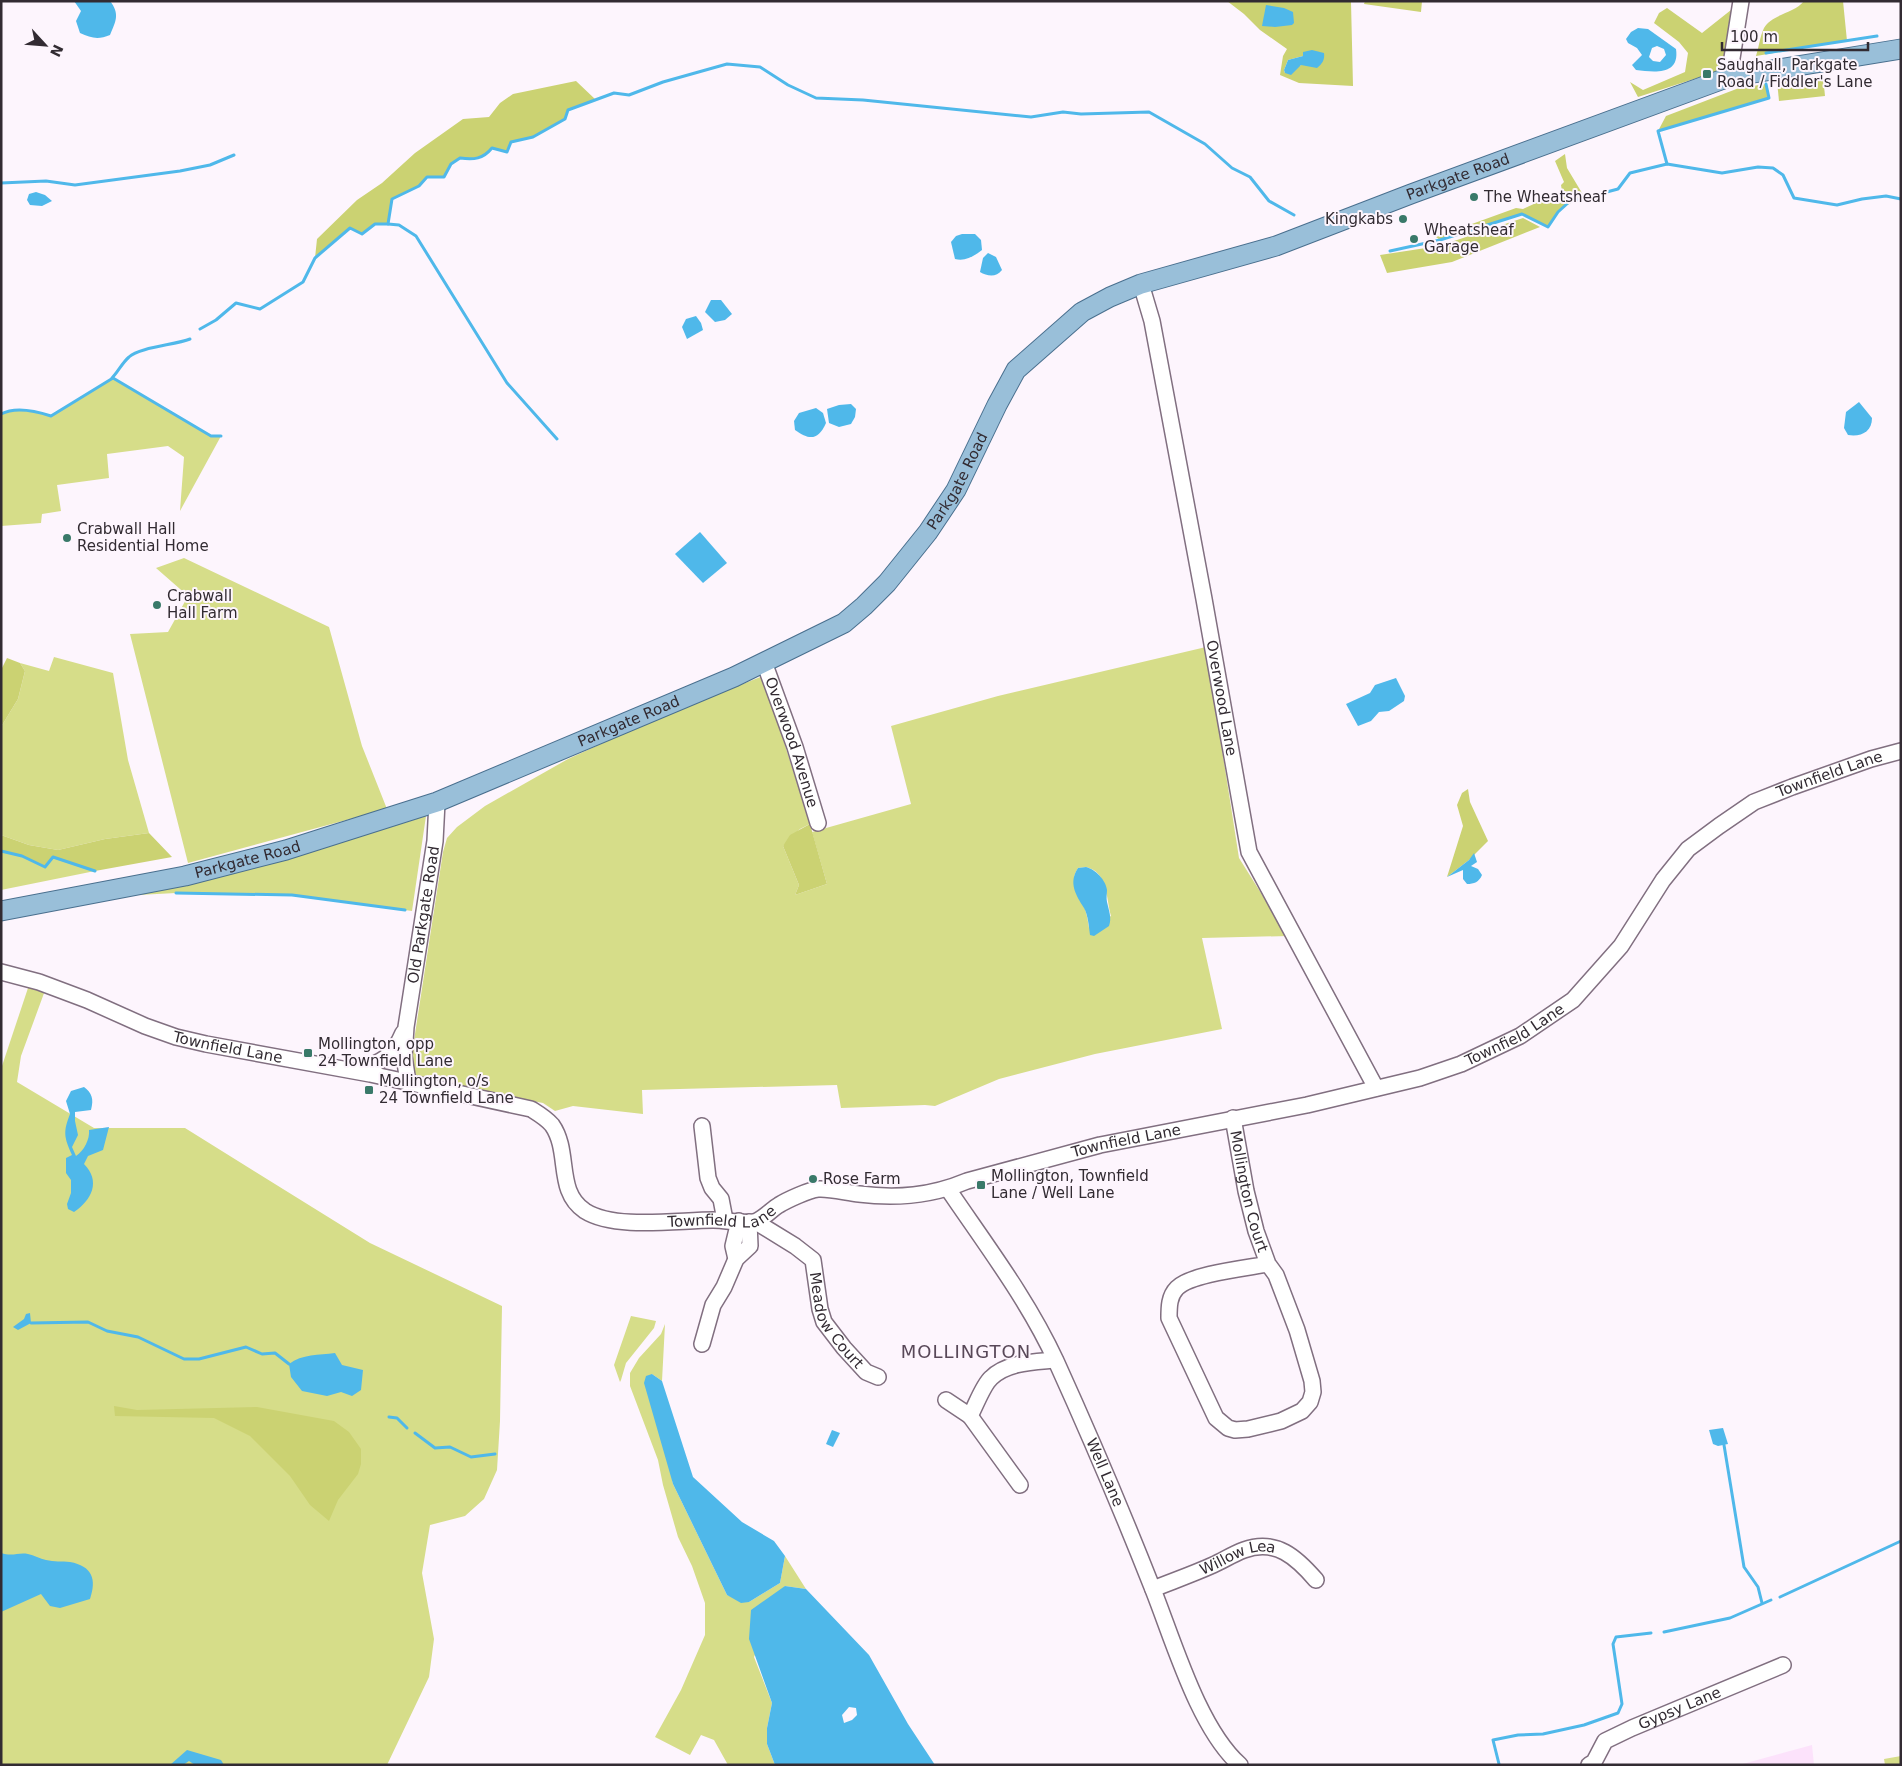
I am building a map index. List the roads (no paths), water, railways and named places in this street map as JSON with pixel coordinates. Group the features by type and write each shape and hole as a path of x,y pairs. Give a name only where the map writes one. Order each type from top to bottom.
{"main road":[{"name":"Parkgate Road","path":"1,912 185,876 286,850 437,802 708,688 844,623 870,600 919,544 956,490 1016,370 1082,312 1110,296 1141,284 1276,246 1729,76 1901,49"}],"street":[{"path":"1729,76 1741,1"},
{"name":"Overwood Lane","path":"1141,284 1152,321 1250,852 1376,1088"},
{"name":"Overwood Avenue","path":"764,662 795,747 818,823"},
{"name":"Townfield Lane","path":"1,972 40,982 87,1000 144,1026 176,1037 357,1071 531,1109 545,1118 557,1134 568,1189 573,1200 588,1212 604,1218 656,1223 692,1220 742,1221 818,1189 876,1196 924,1195 948,1189 967,1180 1100,1145 1307,1105 1420,1078 1461,1064 1520,1036 1573,1000 1621,946 1663,880 1688,849 1754,802 1844,768 1901,751"},
{"name":"Old Parkgate Road","path":"408,1082 404,1056 406,1027 435,841 437,802"},
{"name":"Old Parkgate Road","path":"357,1071 378,1063 392,1054 400,1042 406,1027"},
{"name":"Mollington Court","path":"1233,1118 1246,1191 1256,1231 1268,1264 1276,1275 1297,1330 1312,1381 1313,1392 1310,1402 1302,1411 1281,1421 1248,1429 1235,1430 1228,1428 1216,1418 1169,1318 1169,1306 1176,1289 1185,1282 1268,1264"},
{"path":"702,1126 708,1178 712,1188 742,1221 750,1246 736,1259 724,1287 713,1304 712,1323 702,1344"},
{"name":"Well Lane","path":"948,1189 1034,1317 1056,1360 1109,1480 1197,1701 1220,1744 1240,1765"},
{"name":"Meadow Court","path":"742,1221 795,1246 813,1260 820,1309 824,1322 866,1372 878,1377"},
{"path":"970,1416 990,1378 1004,1369 1020,1364 1056,1360"},
{"path":"946,1400 970,1416 1020,1485"},
{"name":"Willow Lea","path":"1153,1589 1192,1574 1246,1549 1266,1546 1282,1550 1300,1562 1316,1580"},
{"name":"Gypsy Lane","path":"1589,1765 1594,1762 1605,1741 1783,1664"}],"water":[{"path":"74,1 110,1 115,10 116,18 110,35 95,38 80,33 76,21 81,11"},
{"path":"1266,5 1284,8 1293,12 1294,23 1292,25 1275,27 1262,26"},
{"path":"1638,28 1648,29 1676,49 1674,64 1670,68 1658,71 1636,70 1632,65 1642,55 1626,39 1631,32","holes":["1657,46 1664,49 1666,55 1660,62 1653,61 1649,57 1652,48"]},
{"path":"1312,50 1324,53 1324,60 1317,68 1301,65 1291,75 1285,73 1284,70 1288,60 1303,56 1303,52"},
{"path":"36,192 45,195 52,201 42,206 30,205 27,200 29,194"},
{"path":"975,234 981,240 982,250 973,256 959,260 955,259 951,242 956,236"},
{"path":"988,253 996,257 1002,270 1000,273 988,275 980,272 983,258"},
{"path":"711,300 721,300 732,314 725,320 715,322 705,312"},
{"path":"696,316 703,330 687,339 682,327 686,319"},
{"path":"1859,402 1872,418 1872,423 1865,433 1848,435 1844,428 1846,412"},
{"path":"851,404 856,409 855,417 851,424 839,427 829,423 827,409"},
{"path":"816,408 823,413 826,423 820,433 809,437 795,430 794,421 799,413"},
{"path":"700,532 727,563 703,583 675,554"},
{"path":"1396,678 1405,696 1404,701 1389,711 1379,712 1371,721 1358,726 1346,704 1370,693 1375,685"},
{"path":"1474,853 1477,862 1471,866 1478,869 1482,875 1478,881 1467,884 1463,879 1463,870 1447,877 1469,860"},
{"path":"1086,867 1105,882 1107,890 1110,923 1109,926 1094,936 1090,935 1084,908 1073,884 1078,868"},
{"path":"84,1087 91,1094 92,1103 91,1110 75,1112 78,1135 72,1147 76,1156 86,1144 89,1130 109,1127 103,1150 88,1156 84,1164 92,1177 92,1190 86,1202 74,1212 68,1209 67,1204 71,1193 71,1180 66,1173 66,1158 72,1155 65,1134 70,1114 66,1101 71,1091"},
{"path":"30,1313 31,1323 18,1330 13,1327 24,1319 26,1314"},
{"path":"335,1353 342,1365 363,1370 361,1390 352,1396 341,1392 327,1396 302,1391 291,1377 289,1364 305,1357"},
{"path":"652,1374 662,1381 693,1477 742,1522 774,1541 785,1556 780,1583 749,1602 741,1603 727,1595 673,1484 644,1383 646,1376"},
{"path":"1723,1428 1728,1444 1718,1446 1713,1444 1709,1430"},
{"path":"832,1430 840,1433 833,1447 826,1444"},
{"path":"1,1553 9,1555 28,1554 52,1561 70,1562 83,1567 88,1570 93,1580 90,1599 60,1608 50,1606 41,1594 1,1612"},
{"path":"785,1586 806,1589 869,1655 908,1724 935,1765 775,1765 767,1744 767,1728 772,1703 749,1639 751,1610","holes":["849,1707 856,1708 857,1715 852,1720 844,1723 842,1715"]},
{"path":"187,1750 221,1760 224,1765 195,1765 189,1761 183,1765 170,1765"}],"waterway":[{"path":"1766,53 1877,36"},
{"path":"200,329 216,320 236,303 260,309 303,282 315,258 350,228 362,234 375,224 388,224 392,199 419,186 427,177 444,177 451,164 460,158 478,158 492,148 507,152 511,142 533,137 565,119 568,110 614,93 629,95 663,82 727,64 760,67 788,85 816,98 863,100 1031,117 1063,112 1081,114 1149,112 1205,144 1232,168 1250,177 1269,201 1294,215"},
{"path":"1667,164 1658,131 1769,98 1766,84"},
{"path":"1,183 46,181 75,185 180,171 210,165 234,155"},
{"path":"1390,251 1440,240 1522,214 1548,227 1558,212 1569,202 1618,189 1630,173 1667,164 1722,173 1758,167 1773,168 1783,175 1794,198 1837,205 1886,196 1901,199"},
{"path":"388,224 399,225 416,236 507,383 557,439"},
{"path":"112,378 127,359 134,354 149,348 190,339"},
{"path":"1,414 19,410 33,411 51,416 113,378 211,436 221,436"},
{"path":"1,851 22,856 45,867 53,857 95,871"},
{"path":"176,893 292,895 405,910"},
{"path":"31,1323 88,1322 107,1331 138,1337 184,1359 199,1359 246,1347 262,1354 275,1353 289,1364"},
{"path":"389,1417 397,1418 407,1428"},
{"path":"415,1433 435,1448 450,1447 471,1457 495,1454"},
{"path":"1724,1445 1744,1567 1758,1587 1762,1603"},
{"path":"1780,1597 1901,1541"},
{"path":"1664,1632 1730,1618 1771,1600"},
{"path":"1499,1764 1493,1740 1518,1735 1543,1734 1584,1725 1618,1713 1622,1704 1613,1644 1616,1637 1651,1633"}],"place":[{"name":"Saughall, Parkgate Road / Fiddler's Lane","path":"1707,74"},
{"name":"The Wheatsheaf","path":"1474,197"},
{"name":"Kingkabs","path":"1403,219"},
{"name":"Wheatsheaf Garage","path":"1414,239"},
{"name":"Crabwall Hall Residential Home","path":"67,538"},
{"name":"Crabwall Hall Farm","path":"157,605"},
{"name":"Mollington, opp 24 Townfield Lane","path":"308,1053"},
{"name":"Mollington, o/s 24 Townfield Lane","path":"369,1090"},
{"name":"Rose Farm","path":"813,1179"},
{"name":"Mollington, Townfield Lane / Well Lane","path":"981,1185"}],"district":[{"name":"MOLLINGTON","path":"966,1352"}]}
